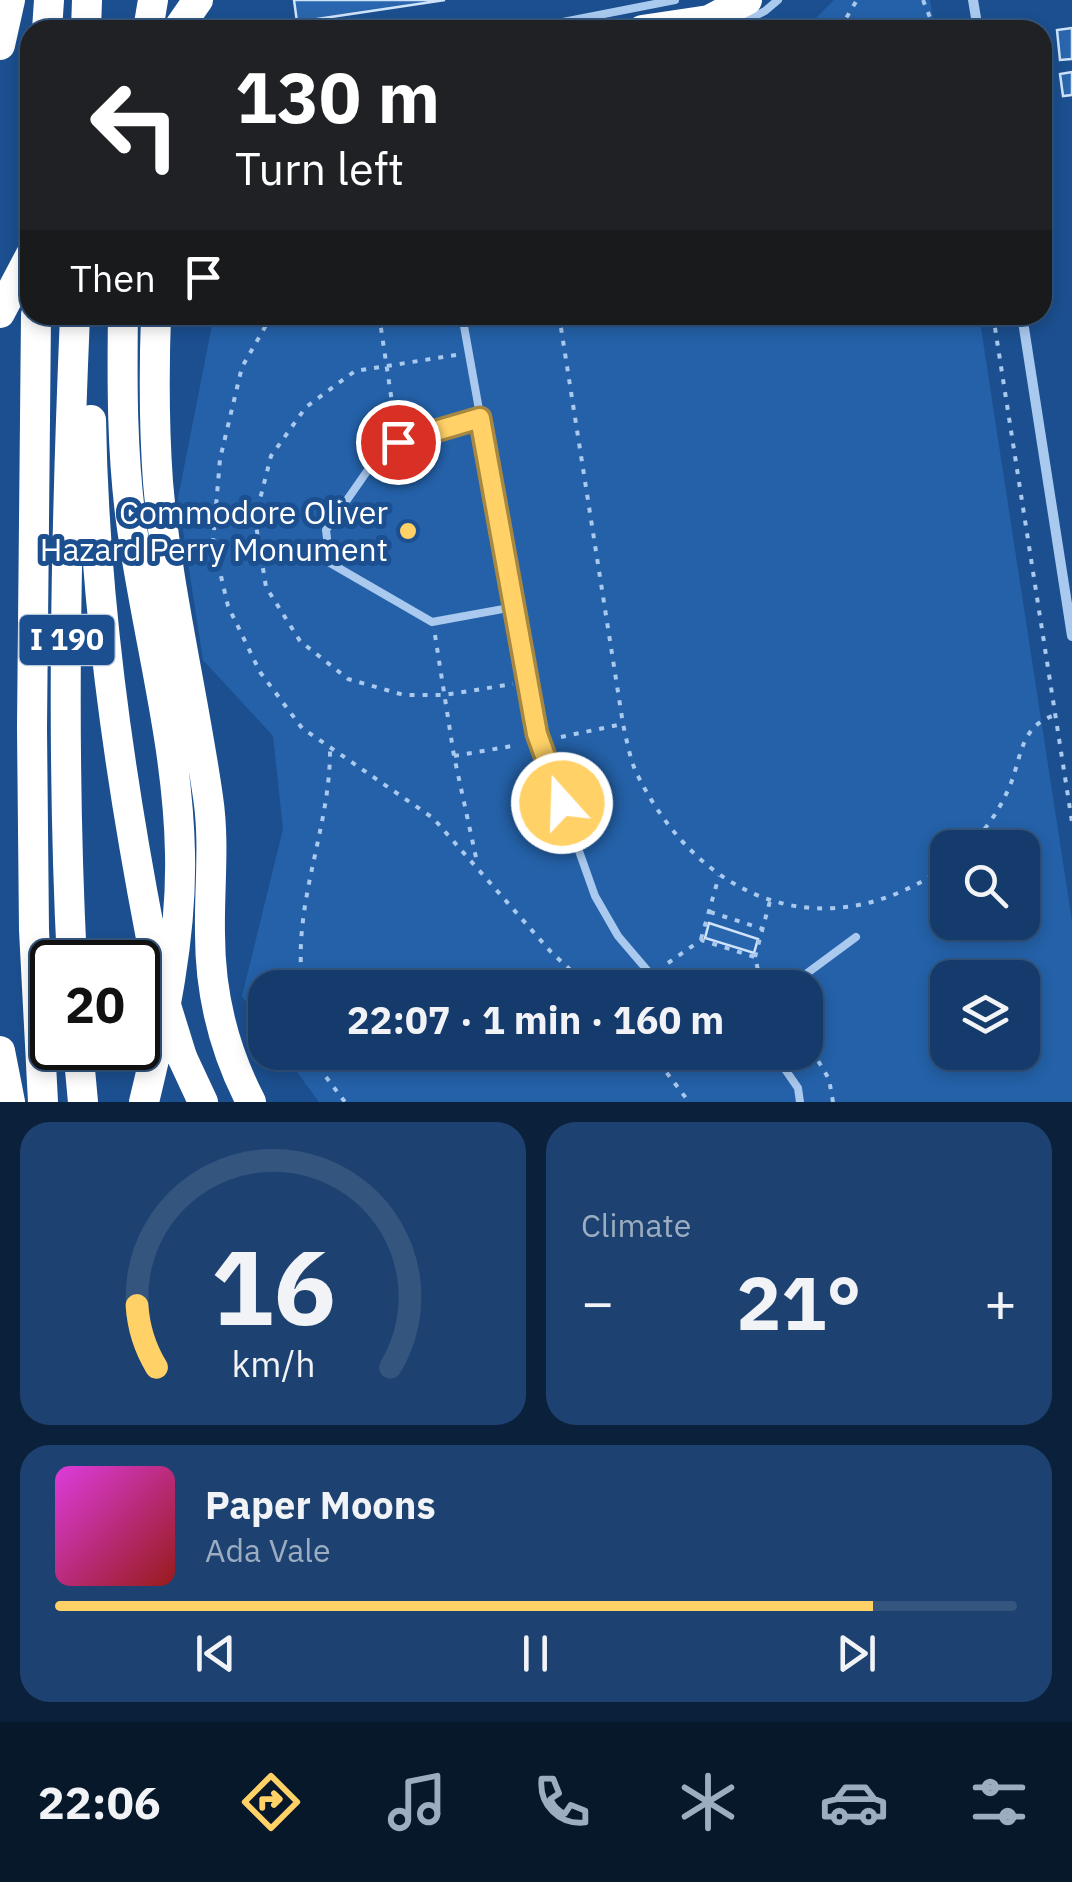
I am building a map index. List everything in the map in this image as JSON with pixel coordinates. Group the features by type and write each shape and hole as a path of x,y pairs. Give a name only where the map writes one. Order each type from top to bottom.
{"highway":[{"path":"0,45 10,0"},
{"path":"709,20 747,0"},
{"path":"0,313 20,275"},
{"name":"I 190","path":"36,325 32,728 35,947 43,1102"},
{"name":"I 190","path":"72,940 67,731 74,325"},
{"path":"76,325 90,400 96,532 113,714 127,811 165,1002 182,1057 203,1102"},
{"path":"123,325 124,453 131,520 177,802 180,852 173,963 144,1102"},
{"path":"156,325 158,484 209,800 214,996 224,1038 251,1102"},
{"path":"0,1051 10,1102"},
{"path":"80,1070 83,1102"}],"street":[{"path":"1024,325 1067,572 1072,636"}],"lane":[{"path":"574,20 675,0"},
{"path":"747,20 778,0"},
{"path":"464,326 537,734 596,896 618,936 647,970"},
{"path":"480,418 384,447 326,530 330,564 432,622 514,607"},
{"path":"811,970 856,937"},
{"path":"786,1070 798,1088 800,1102"}],"path":[{"path":"845,20 857,0"},
{"path":"266,325 242,367 220,459 213,542 228,606 260,672 302,728 433,818 570,970"},
{"path":"380,325 398,442"},
{"path":"561,325 623,724 636,774 676,839 719,876 784,906 838,910 900,894 930,876"},
{"path":"995,325 1072,822"},
{"path":"406,362 468,353"},
{"path":"432,622 454,756 478,866"},
{"path":"457,694 528,681"},
{"path":"982,830 999,809 1012,781 1025,736 1043,719 1056,715"},
{"path":"561,737 623,724"},
{"path":"454,756 518,745"},
{"path":"300,970 298,954 304,898 330,786 330,749"},
{"path":"668,963 700,940 719,876"},
{"path":"757,970 754,957 770,901"},
{"path":"709,912 762,929"},
{"path":"700,940 754,957"},
{"path":"823,1068 833,1102"},
{"path":"324,1070 346,1102"},
{"path":"664,1070 688,1102"}],"shaded area":[{"path":"834,0 930,0 933,20 814,20"},
{"path":"212,325 981,325 1072,921 1072,1102 319,1102 295,1070 823,1070 823,970 248,970 283,829 273,736 203,660 178,498"},
{"path":"248,972 248,1004 242,996"}],"building":[{"path":"294,0 445,0 310,20 297,20"},
{"path":"1072,28 1072,59 1060,60 1057,30"},
{"path":"1072,72 1072,95 1063,96 1060,74"},
{"path":"709,923 758,939 754,953 705,938"}],"place":[{"name":"Commodore Oliver Hazard Perry Monument","path":"408,531"}],"route":[{"path":"398,442 480,418 537,734 562,803"}]}
